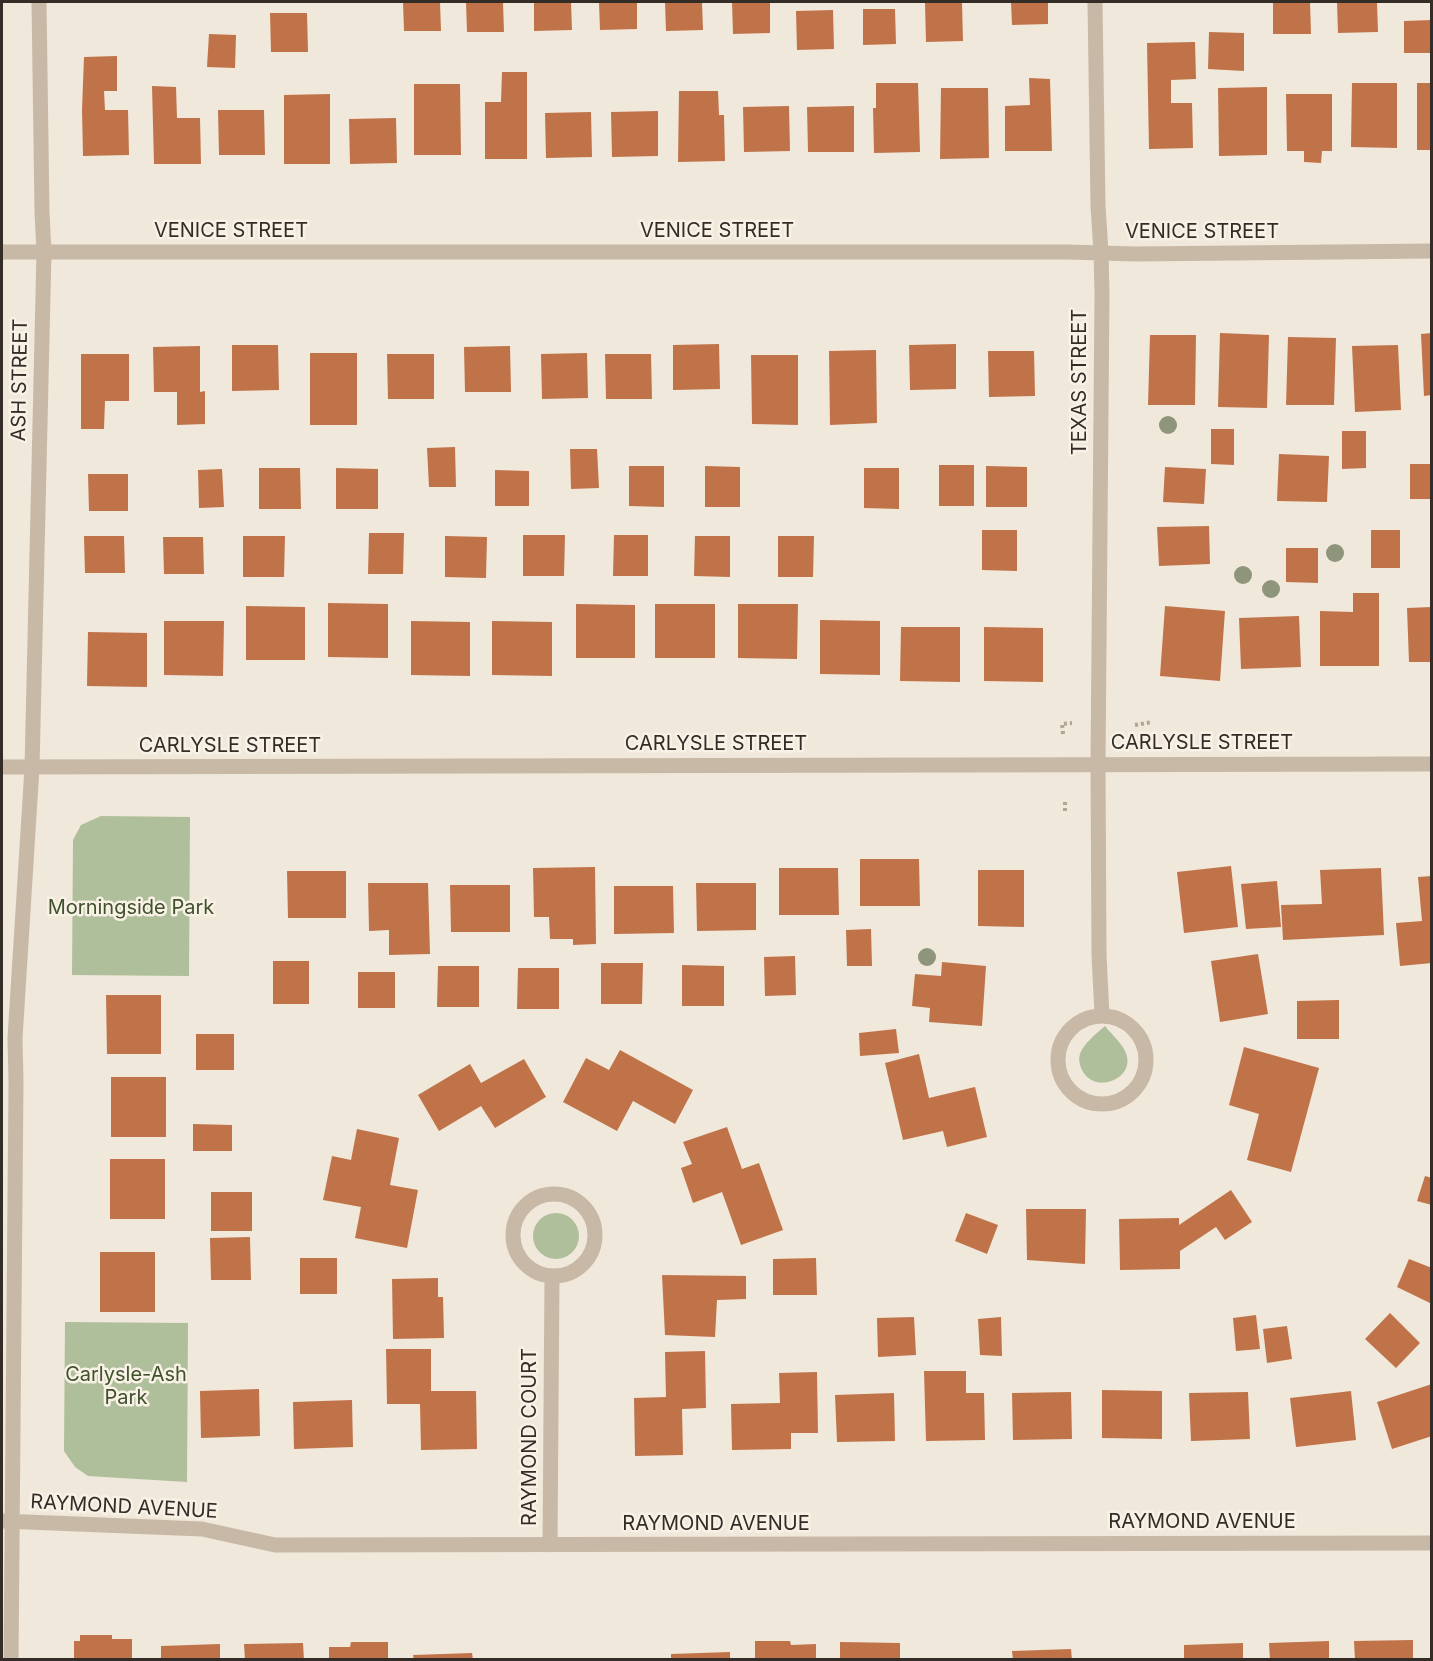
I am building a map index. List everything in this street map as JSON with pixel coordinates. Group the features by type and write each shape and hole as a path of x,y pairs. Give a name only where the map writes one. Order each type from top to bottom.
{"street":[{"name":"ASH STREET","path":"11,1659 7,1521 16,1082 8,1038 32,768 44,252 39,2"},
{"name":"TEXAS STREET","path":"1095,2 1098,206 1101,252 1098,764 1099,956 1102,1014"},
{"name":"VENICE STREET","path":"2,252 1101,252 1136,254 1431,251"},
{"name":"CARLYSLE STREET","path":"2,766 32,768 1431,764"},
{"path":"1102,1014 1116,1017 1129,1024 1139,1035 1145,1049 1147,1064 1134,1090 1122,1099 1108,1104 1093,1103 1074,1094 1060,1077 1057,1063 1064,1035 1075,1024 1087,1017 1102,1014"},
{"path":"549,1194 562,1195 576,1200 592,1221 595,1235 593,1248 587,1260 577,1270 552,1277 538,1274 527,1267 518,1256 513,1243 513,1229 517,1216 536,1198 549,1194"},
{"name":"RAYMOND COURT","path":"550,1545 552,1277"},
{"name":"RAYMOND AVENUE","path":"7,1521 202,1529 275,1545 1431,1543"}],"path":[{"path":"1135,725 1152,722"},
{"path":"1063,734 1062,724 1072,723"},
{"path":"1065,802 1065,811"}],"green space":[{"name":"Morningside Park","path":"101,816 190,817 189,976 72,975 73,840 81,825"},
{"path":"1105,1026 1123,1048 1128,1060 1126,1068 1114,1080 1097,1082 1089,1079 1083,1072 1079,1056 1087,1043"},
{"path":"561,1213 573,1219 578,1227 578,1245 573,1253 565,1258 551,1259 543,1256 536,1249 533,1231 536,1223 543,1216"},
{"name":"Carlysle-Ash Park","path":"65,1322 188,1323 187,1482 88,1476 75,1467 64,1451"}],"building":[{"path":"403,2 440,2 441,31 404,31"},
{"path":"466,2 503,2 504,32 467,32"},
{"path":"534,2 571,2 572,30 534,31"},
{"path":"599,2 637,2 637,29 600,30"},
{"path":"665,2 702,2 703,30 666,31"},
{"path":"732,2 770,2 770,33 733,34"},
{"path":"962,2 963,41 926,42 925,3"},
{"path":"1011,2 1048,2 1048,24 1012,25"},
{"path":"1273,2 1310,2 1311,34 1273,34"},
{"path":"1337,2 1377,2 1378,32 1338,33"},
{"path":"863,9 895,9 896,44 863,45"},
{"path":"833,10 834,49 797,50 796,11"},
{"path":"270,13 307,13 308,52 271,52"},
{"path":"1432,20 1432,53 1404,53 1404,21"},
{"path":"1209,32 1244,33 1244,71 1208,69"},
{"path":"209,34 236,35 235,68 207,67"},
{"path":"1195,42 1196,79 1171,80 1171,103 1192,103 1193,148 1149,149 1147,43"},
{"path":"117,56 117,91 104,91 105,110 128,110 129,155 83,156 84,57"},
{"path":"502,72 527,72 527,159 485,159 485,102 501,102"},
{"path":"1029,78 1050,79 1052,151 1005,151 1005,106 1030,105"},
{"path":"876,83 918,83 920,152 874,153 873,108 876,108"},
{"path":"1352,83 1397,83 1397,148 1351,147"},
{"path":"1417,83 1432,83 1432,150 1417,150"},
{"path":"414,84 460,84 461,155 414,155"},
{"path":"152,86 176,87 177,118 200,118 201,164 154,164"},
{"path":"1267,87 1267,155 1219,156 1218,88"},
{"path":"941,88 988,88 989,158 940,159"},
{"path":"679,91 718,91 719,115 724,115 725,161 678,162"},
{"path":"330,94 330,164 284,164 284,95"},
{"path":"1286,94 1332,94 1332,151 1322,151 1321,163 1304,162 1304,151 1287,151"},
{"path":"789,106 790,151 744,152 743,107"},
{"path":"854,106 854,152 808,152 807,107"},
{"path":"218,110 264,110 265,155 219,155"},
{"path":"658,111 658,156 612,157 611,112"},
{"path":"591,112 592,157 546,158 545,113"},
{"path":"396,118 397,163 350,164 349,119"},
{"path":"1220,333 1269,335 1267,408 1218,407"},
{"path":"1432,333 1432,395 1424,396 1421,334"},
{"path":"1150,335 1196,335 1195,405 1148,405"},
{"path":"1288,337 1336,338 1334,405 1286,405"},
{"path":"719,344 720,389 673,390 673,345"},
{"path":"956,344 956,389 910,390 909,345"},
{"path":"232,345 278,345 279,390 232,391"},
{"path":"1398,345 1401,410 1355,412 1352,346"},
{"path":"200,346 200,392 205,391 205,424 177,425 177,392 154,392 153,347"},
{"path":"510,346 511,392 465,392 464,347"},
{"path":"876,350 877,423 830,425 829,351"},
{"path":"988,351 1034,351 1035,396 989,397"},
{"path":"310,353 357,353 357,425 310,425"},
{"path":"587,353 588,398 542,399 541,354"},
{"path":"81,354 129,354 129,401 105,401 104,429 81,429"},
{"path":"387,354 434,354 434,399 388,399"},
{"path":"605,354 651,354 652,399 606,399"},
{"path":"751,355 798,355 798,425 752,424"},
{"path":"1211,429 1234,429 1234,465 1211,464"},
{"path":"1342,431 1366,431 1366,468 1342,469"},
{"path":"455,447 456,487 429,487 427,448"},
{"path":"570,449 597,449 599,488 571,489"},
{"path":"1279,454 1329,456 1327,502 1277,501"},
{"path":"1410,464 1432,464 1432,499 1410,499"},
{"path":"939,465 974,465 974,506 939,506"},
{"path":"629,466 664,466 664,507 629,506"},
{"path":"705,466 740,467 740,507 705,507"},
{"path":"986,466 1027,467 1027,507 986,507"},
{"path":"1165,467 1206,469 1204,504 1163,502"},
{"path":"259,468 300,468 301,509 259,509"},
{"path":"336,468 378,469 378,509 336,509"},
{"path":"864,468 899,468 899,509 864,508"},
{"path":"222,469 224,507 199,508 198,470"},
{"path":"495,470 529,471 529,506 495,506"},
{"path":"88,474 128,474 128,511 89,511"},
{"path":"1209,526 1210,564 1159,566 1157,527"},
{"path":"982,530 1017,530 1017,571 982,570"},
{"path":"1371,530 1400,530 1400,568 1371,568"},
{"path":"369,533 404,533 403,574 368,574"},
{"path":"523,535 565,535 564,576 523,576"},
{"path":"614,535 648,535 648,576 613,576"},
{"path":"84,536 124,536 125,573 85,573"},
{"path":"243,536 285,536 284,577 243,577"},
{"path":"445,536 487,537 486,578 445,577"},
{"path":"695,536 730,536 730,577 694,576"},
{"path":"778,536 814,536 813,577 778,577"},
{"path":"163,537 203,537 204,574 164,574"},
{"path":"1286,548 1318,548 1318,583 1286,582"},
{"path":"1353,593 1379,593 1379,666 1320,666 1320,611 1353,612"},
{"path":"328,603 388,604 388,658 328,657"},
{"path":"576,604 635,605 635,658 576,658"},
{"path":"655,604 715,604 715,658 655,658"},
{"path":"738,604 798,604 797,659 738,658"},
{"path":"246,606 305,607 305,660 246,660"},
{"path":"1165,606 1225,611 1220,681 1160,676"},
{"path":"1432,607 1432,662 1409,662 1407,608"},
{"path":"1299,616 1301,667 1241,669 1239,618"},
{"path":"820,620 880,621 880,675 820,674"},
{"path":"164,621 224,621 223,676 164,675"},
{"path":"411,621 470,622 470,676 411,675"},
{"path":"492,621 552,622 552,676 492,675"},
{"path":"901,627 960,627 960,682 900,681"},
{"path":"984,627 1043,628 1043,682 984,681"},
{"path":"88,632 147,633 147,687 87,686"},
{"path":"860,859 919,859 920,906 860,906"},
{"path":"1231,866 1238,927 1184,933 1177,872"},
{"path":"595,867 596,944 573,945 573,939 550,939 549,917 534,917 533,868"},
{"path":"779,868 838,868 839,915 779,915"},
{"path":"1381,868 1384,935 1283,940 1281,905 1322,904 1320,870"},
{"path":"978,870 1024,870 1024,927 978,926"},
{"path":"287,871 346,871 346,918 288,918"},
{"path":"1432,876 1432,963 1400,966 1396,923 1422,921 1418,877"},
{"path":"1277,881 1281,927 1246,929 1241,884"},
{"path":"368,883 428,883 430,954 389,955 389,930 369,931"},
{"path":"696,883 756,883 756,930 697,931"},
{"path":"450,885 510,885 510,932 451,932"},
{"path":"614,886 673,886 674,933 614,934"},
{"path":"871,929 872,966 847,966 846,930"},
{"path":"1258,954 1268,1014 1220,1022 1211,961"},
{"path":"795,956 796,995 765,996 764,957"},
{"path":"273,961 309,961 309,1004 273,1004"},
{"path":"942,962 986,966 982,1026 929,1022 930,1008 912,1006 915,974 941,976"},
{"path":"601,963 643,963 642,1004 601,1004"},
{"path":"682,965 724,966 724,1006 682,1006"},
{"path":"438,966 479,966 479,1007 437,1007"},
{"path":"518,968 559,968 559,1009 517,1009"},
{"path":"358,972 395,972 395,1008 358,1008"},
{"path":"106,995 161,995 161,1054 107,1054"},
{"path":"1339,1000 1339,1039 1297,1039 1297,1001"},
{"path":"896,1029 899,1053 860,1056 859,1033"},
{"path":"196,1034 234,1034 234,1070 196,1070"},
{"path":"1244,1047 1319,1068 1291,1172 1247,1160 1259,1114 1229,1105"},
{"path":"620,1050 693,1090 675,1124 633,1101 617,1131 563,1102 586,1058 609,1070"},
{"path":"919,1054 929,1098 975,1087 987,1137 947,1147 943,1131 903,1140 885,1063"},
{"path":"524,1059 546,1097 495,1128 481,1106 439,1131 418,1095 470,1064 481,1083"},
{"path":"111,1077 166,1077 166,1137 111,1137"},
{"path":"193,1124 232,1125 232,1151 193,1151"},
{"path":"727,1127 742,1169 759,1163 783,1230 741,1245 722,1192 693,1203 681,1168 692,1164 683,1142"},
{"path":"357,1129 399,1138 390,1185 418,1190 407,1248 355,1238 361,1207 323,1200 332,1156 351,1160"},
{"path":"110,1159 165,1159 165,1219 110,1219"},
{"path":"1425,1176 1432,1178 1432,1205 1417,1201"},
{"path":"1231,1190 1252,1222 1225,1240 1216,1227 1180,1251 1180,1269 1120,1270 1119,1219 1179,1218 1179,1225"},
{"path":"211,1192 252,1192 252,1231 211,1231"},
{"path":"1026,1209 1086,1209 1085,1264 1027,1260"},
{"path":"966,1213 998,1225 987,1254 955,1241"},
{"path":"250,1237 251,1280 211,1280 210,1238"},
{"path":"100,1252 155,1252 155,1312 100,1312"},
{"path":"300,1258 337,1258 337,1294 300,1294"},
{"path":"816,1258 817,1295 773,1295 773,1259"},
{"path":"1409,1259 1432,1268 1432,1304 1397,1287"},
{"path":"662,1275 746,1276 746,1299 717,1300 715,1337 665,1335"},
{"path":"438,1278 438,1297 443,1297 444,1338 393,1339 392,1279"},
{"path":"1390,1313 1420,1343 1396,1368 1365,1339"},
{"path":"1256,1315 1260,1349 1236,1351 1233,1318"},
{"path":"914,1317 916,1355 878,1357 877,1318"},
{"path":"1001,1317 1002,1356 980,1355 978,1319"},
{"path":"1287,1326 1292,1359 1267,1363 1263,1329"},
{"path":"386,1349 431,1349 431,1391 476,1391 477,1449 421,1450 420,1404 387,1404"},
{"path":"705,1351 706,1408 682,1409 683,1455 635,1456 634,1398 666,1397 665,1352"},
{"path":"924,1371 966,1371 966,1393 984,1393 985,1440 926,1441"},
{"path":"817,1372 818,1433 791,1433 791,1449 732,1450 731,1404 780,1403 779,1373"},
{"path":"1432,1384 1432,1436 1392,1449 1377,1402"},
{"path":"259,1389 260,1436 201,1438 200,1391"},
{"path":"1102,1390 1162,1391 1162,1439 1102,1438"},
{"path":"1351,1391 1356,1440 1296,1447 1290,1398"},
{"path":"1071,1392 1072,1439 1013,1440 1012,1393"},
{"path":"1248,1392 1250,1439 1191,1441 1189,1393"},
{"path":"894,1393 895,1441 837,1442 835,1395"},
{"path":"352,1400 353,1447 294,1449 293,1402"},
{"path":"80,1635 112,1635 112,1639 132,1639 132,1660 74,1660 74,1641 80,1641"},
{"path":"1413,1640 1413,1660 1355,1660 1354,1641"},
{"path":"755,1641 790,1641 791,1645 816,1644 816,1660 755,1660"},
{"path":"1329,1641 1329,1660 1270,1660 1269,1643"},
{"path":"351,1642 388,1642 388,1660 329,1660 329,1647 350,1647"},
{"path":"840,1642 900,1643 900,1660 840,1660"},
{"path":"303,1643 304,1660 245,1660 244,1644"},
{"path":"1243,1643 1243,1660 1184,1660 1184,1645"},
{"path":"220,1644 220,1660 161,1660 161,1646"},
{"path":"1071,1649 1072,1660 1013,1660 1012,1651"},
{"path":"730,1652 730,1660 671,1660 671,1654"},
{"path":"472,1653 473,1660 414,1660 413,1655"}]}
